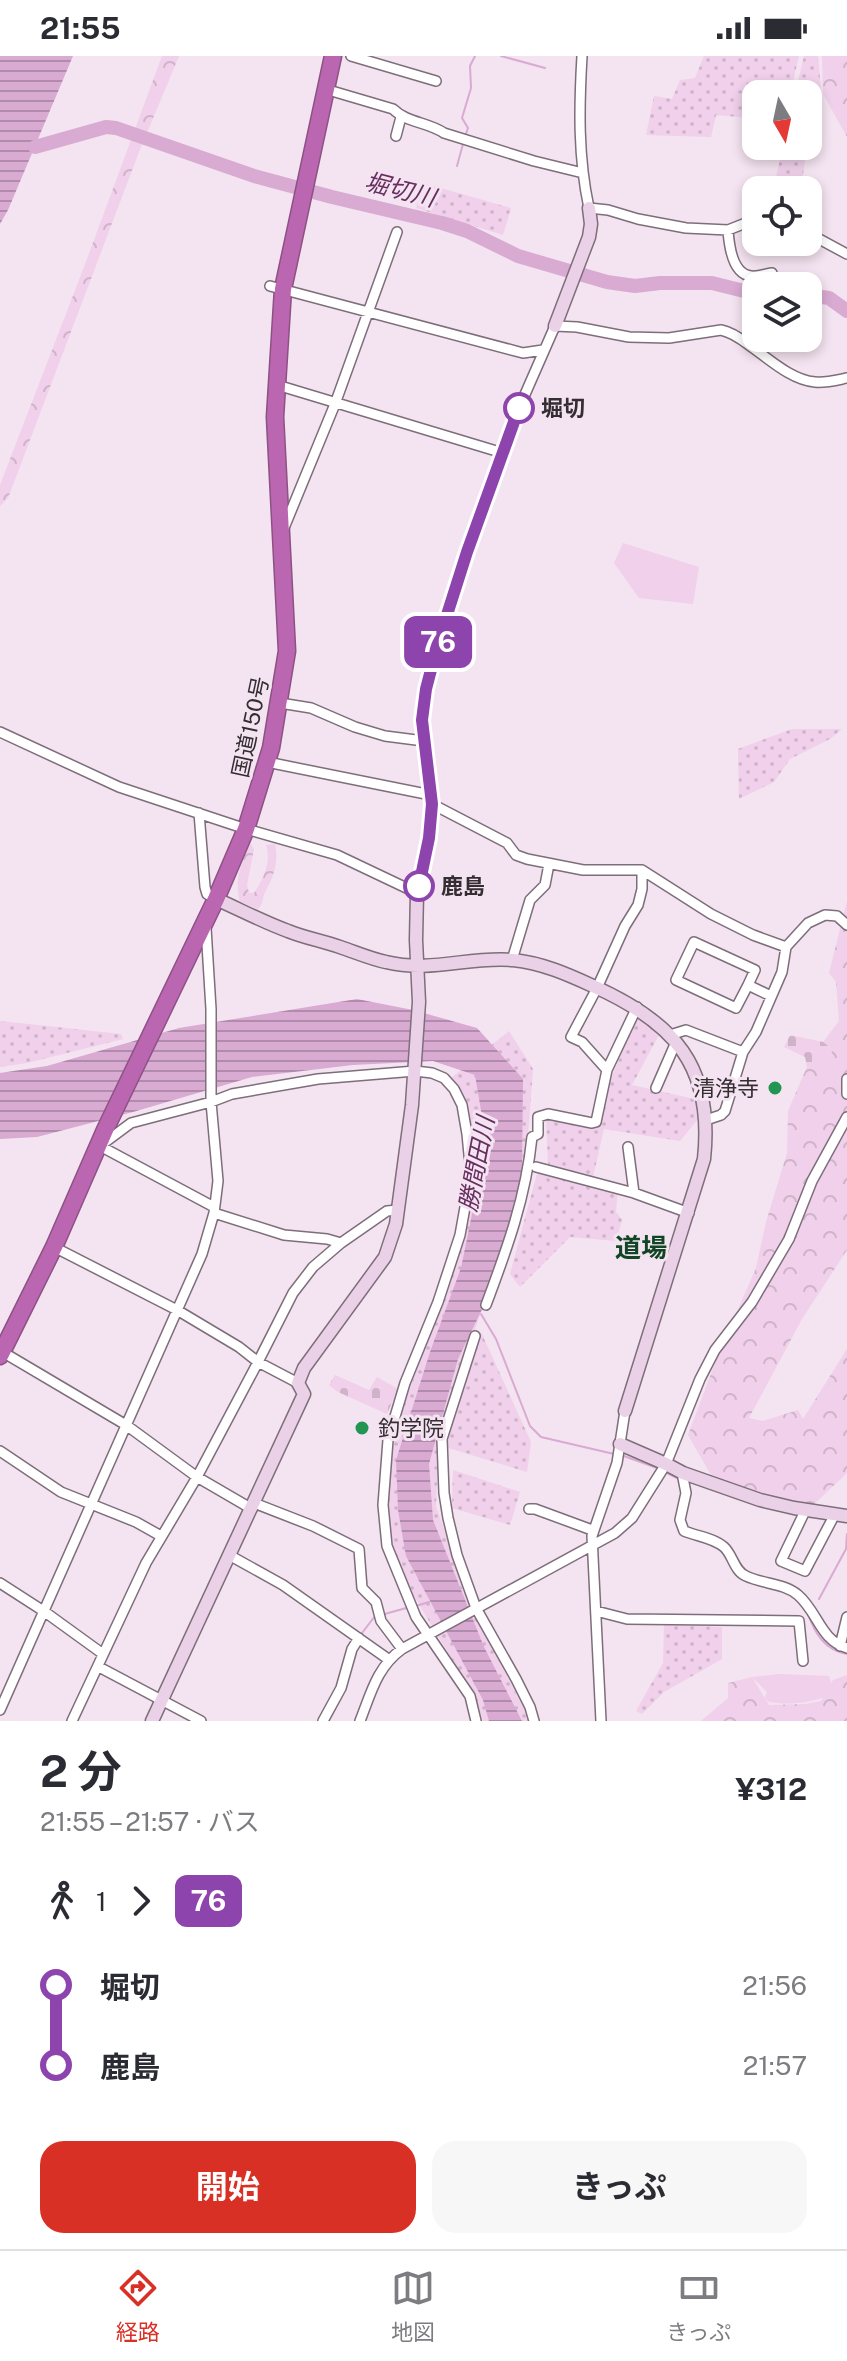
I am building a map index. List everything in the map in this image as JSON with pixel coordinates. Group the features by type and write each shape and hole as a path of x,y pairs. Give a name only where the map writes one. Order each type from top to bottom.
{"highway":[{"name":"国道150号","path":"1,1353 54,1247 216,899 246,829 267,762 287,651 275,417 277,287 304,188 333,56"}],"street":[{"path":"351,56 436,81"},
{"path":"298,1383 304,1368 385,1257 396,1224 415,1069 419,1007 417,893 429,838 431,800 422,720 426,689 467,552 589,237 591,224 578,122 582,56"},
{"path":"325,89 393,109 401,117 433,126 444,133 583,173"},
{"path":"396,136 401,117"},
{"path":"589,208 686,228 728,230 742,224"},
{"path":"728,230 731,255 743,272"},
{"path":"282,532 335,404 397,232"},
{"path":"822,241 847,254"},
{"path":"277,287 523,353 543,350"},
{"path":"555,326 629,337 669,338 721,330 743,340 790,373 811,382 847,378"},
{"path":"277,385 503,453"},
{"path":"280,703 311,708 385,736 424,741"},
{"path":"0,732 119,787 337,855 417,893"},
{"path":"267,762 431,800 507,843 516,855 583,870 642,870 711,914 786,947"},
{"path":"199,813 205,887 207,894 216,899 289,932 386,962 429,967 512,960 559,970 637,1007 673,1038 697,1080 706,1120 704,1159 625,1411 619,1451 592,1530 601,1721"},
{"path":"512,960 530,900 545,885 549,864"},
{"path":"607,1070 582,1042 571,1037 638,905 642,870"},
{"path":"706,1120 725,1111 743,1052 756,1032 782,972 786,947 808,923 825,915 837,916 847,925"},
{"path":"0,1710 202,1254 214,1210 218,1181 210,1098 211,1009 205,921"},
{"path":"694,942 755,970 748,985 736,1008 676,980 694,942"},
{"path":"748,985 771,996"},
{"path":"587,1007 599,1013"},
{"path":"486,1305 513,1233 532,1137 538,1134 538,1117 548,1114 596,1122 607,1070 637,1007"},
{"path":"656,1088 673,1038 686,1030 743,1052"},
{"path":"341,1243 284,1235 214,1210 103,1138 131,1123 210,1098 318,1079 415,1069 444,1078 454,1089 462,1105 470,1165 467,1196 460,1235 438,1302 405,1383 388,1440 383,1505 387,1546 412,1607 470,1696 476,1721"},
{"path":"847,1079 847,1094"},
{"path":"360,1721 376,1678 388,1659 615,1533 632,1518 664,1468 715,1350 752,1302 789,1239 812,1181 847,1117"},
{"path":"628,1147 634,1193"},
{"path":"536,1167 634,1193 689,1213"},
{"path":"72,1721 129,1597 197,1477 293,1293 313,1267 341,1243 387,1211 398,1210"},
{"path":"54,1247 177,1310 258,1362 298,1383 304,1394 152,1721"},
{"path":"475,1336 442,1439 448,1518 476,1608 516,1679 534,1721"},
{"path":"1,1353 126,1425 197,1477 253,1506 313,1526 359,1549 362,1588 376,1602 379,1615 402,1649"},
{"path":"0,1451 61,1492 136,1522 161,1536"},
{"path":"619,1451 760,1500 841,1515 805,1571 781,1561 806,1509"},
{"path":"686,1474 683,1478 686,1493 680,1520 684,1531 724,1547 743,1575 798,1595 824,1633 834,1643 844,1647 847,1617"},
{"path":"529,1509 592,1530"},
{"path":"229,1555 283,1585 388,1659"},
{"path":"0,1583 103,1654"},
{"path":"596,1611 627,1619 799,1621 803,1661"},
{"path":"323,1721 341,1688 352,1649 359,1638"},
{"path":"99,1667 201,1721"}],"green space":[{"path":"162,56 179,56 139,152 8,498 0,506 0,485"},
{"path":"704,56 799,56 793,80 742,80 742,117 716,115 711,137 646,135 654,96 672,99 680,80 695,78"},
{"path":"804,56 818,56 820,80 798,80"},
{"path":"822,56 847,56 847,137 823,94"},
{"path":"780,160 805,160 803,176 776,176"},
{"path":"423,183 511,208 503,235 416,208"},
{"path":"623,543 699,567 693,604 639,598 614,563"},
{"path":"792,729 842,729 830,739 790,759 774,782 739,799 738,749"},
{"path":"250,843 254,849 247,885 249,893 254,893 266,870 266,845 275,844 276,850 273,874 258,909 240,902 238,893 239,872"},
{"path":"847,901 847,1250 802,1319 749,1418 763,1421 798,1410 803,1419 847,1349 847,1473 811,1507 762,1495 711,1475 688,1435 756,1268 787,1153 788,1111 807,1067 815,1069 832,1049 823,1042 839,1021 836,982 829,973"},
{"path":"636,1018 660,1033 632,1085 699,1100 698,1119 680,1141 604,1129 593,1177 618,1186 616,1212 622,1220 616,1241 570,1237 520,1287 510,1274 538,1170 582,1176 548,1164 546,1116 592,1125"},
{"path":"0,1021 121,1034 123,1039 0,1067"},
{"path":"509,1031 533,1069 527,1150 489,1288 449,1407 438,1460 436,1506 467,1597 530,1721 483,1721 476,1699 403,1578 390,1539 387,1454 450,1274 472,1131 451,1078"},
{"path":"790,1035 823,1042 832,1049 831,1065 815,1069 807,1067 805,1057 784,1047"},
{"path":"481,1332 531,1442 527,1472 445,1447 473,1341"},
{"path":"335,1375 369,1390 377,1377 398,1389 387,1414 338,1392 329,1385"},
{"path":"453,1470 520,1492 510,1525 452,1508"},
{"path":"664,1625 722,1627 722,1659 664,1692 642,1714 636,1711 663,1663"},
{"path":"780,1674 829,1676 831,1683 825,1697 818,1699 789,1704 767,1701 767,1692 752,1677"},
{"path":"847,1675 847,1721 701,1721 728,1698 728,1683 752,1677 769,1705 806,1704 821,1701 833,1680"}],"shaded area":[{"path":"0,56 73,56 0,224"},
{"path":"357,999 413,1010 477,1028 523,1079 522,1168 514,1228 489,1295 458,1359 429,1464 433,1520 484,1647 522,1721 489,1721 483,1700 406,1556 398,1510 396,1460 430,1352 461,1268 478,1185 485,1134 475,1075 433,1061 353,1065 252,1077 37,1137 0,1139 0,1073 47,1066 179,1028"}],"waterway":[{"path":"466,134 468,128 462,118 471,88 470,66 475,56"},
{"path":"501,56 545,68"},
{"name":"堀切川","path":"35,147 106,127 116,128 254,176 442,223 467,231 518,256 607,282 635,286 712,283 742,290"},
{"path":"457,166 463,144"},
{"name":"堀切川","path":"822,297 829,298 847,311"},
{"path":"481,1314 496,1339 530,1426 541,1437 614,1454"},
{"path":"621,1455 660,1469"},
{"path":"665,1472 681,1480"},
{"path":"819,1599 846,1549 847,1534"},
{"path":"416,1606 429,1602"},
{"path":"381,1615 410,1607"},
{"path":"808,1614 822,1640 833,1649 847,1654"},
{"path":"362,1633 375,1616"}],"bus line":[{"name":"76","path":"419,886 432,804 422,720 426,689 467,552 519,408"}],"place":[{"name":"堀切","path":"519,408"},
{"name":"鹿島","path":"419,886"},
{"name":"清浄寺","path":"775,1088"},
{"name":"釣学院","path":"362,1428"}],"district":[{"name":"道場","path":"641,1248"}],"water label":[{"name":"勝間田川","path":"477,1164"}]}
